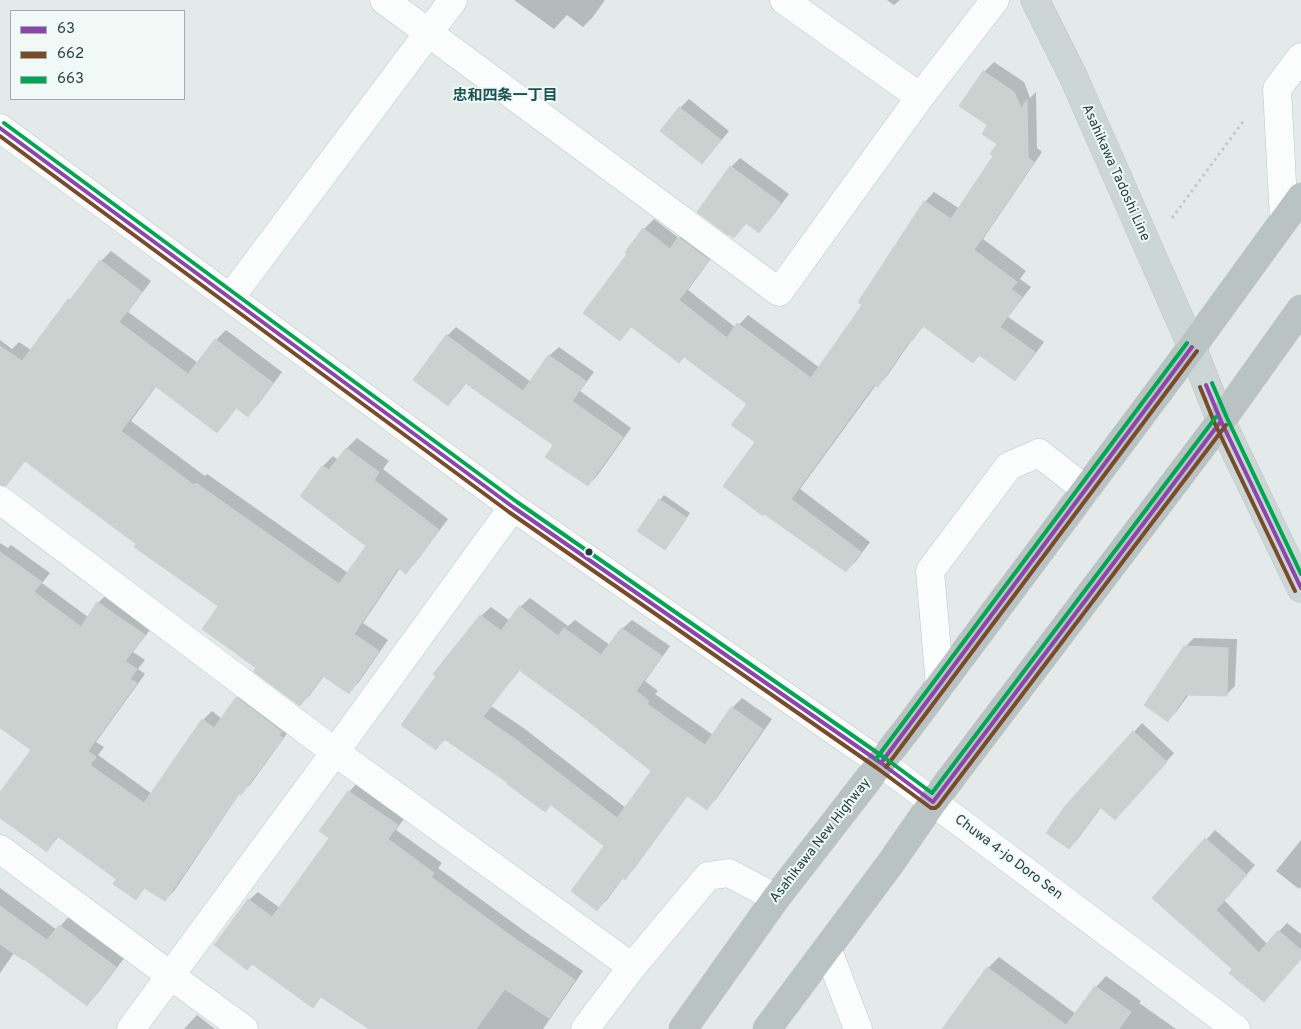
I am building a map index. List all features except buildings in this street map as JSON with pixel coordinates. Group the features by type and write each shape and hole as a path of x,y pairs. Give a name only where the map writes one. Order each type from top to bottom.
{"highway":[{"name":"Asahikawa New Highway","path":"683,1029 776,898 882,763 1192,347 1301,197"},
{"path":"767,1029 890,864 933,802 1220,421 1301,309"}],"main road":[{"name":"Asahikawa Tadoshi Line","path":"1035,0 1073,76 1192,347 1220,421 1301,588"}],"street":[{"path":"384,0 779,292 920,97 995,0"},
{"path":"230,298 453,0"},
{"path":"784,0 920,97"},
{"path":"1284,220 1277,90 1301,57"},
{"name":"Chuwa 4-jo Doro Sen","path":"0,128 513,507 882,763 1236,1029"},
{"path":"940,684 930,570 1009,466 1039,453 1086,490"},
{"path":"0,500 335,752 632,968"},
{"path":"131,1029 513,507"},
{"path":"0,849 244,1029"},
{"path":"585,1029 632,968 708,876 729,873 776,898"},
{"path":"827,948 858,1029"}],"path":[{"path":"1149,249 1250,112"}],"transit line":[{"name":"663","path":"4,123 517,502 885,758 932,793 1216,417"},
{"name":"63","path":"0,128 513,507 881,763 933,802 1221,421"},
{"name":"662","path":"0,136 509,512 877,768 931,808 938,806 1226,425"},
{"name":"663","path":"876,759 1187,343"},
{"name":"63","path":"881,763 1192,347"},
{"name":"662","path":"886,767 1197,351"},
{"name":"663","path":"1212,383 1301,574"},
{"name":"63","path":"1206,385 1221,421 1301,588"},
{"name":"662","path":"1200,387 1215,424 1295,591"}],"district":[{"name":"忠和四条一丁目","path":"505,97"}]}
